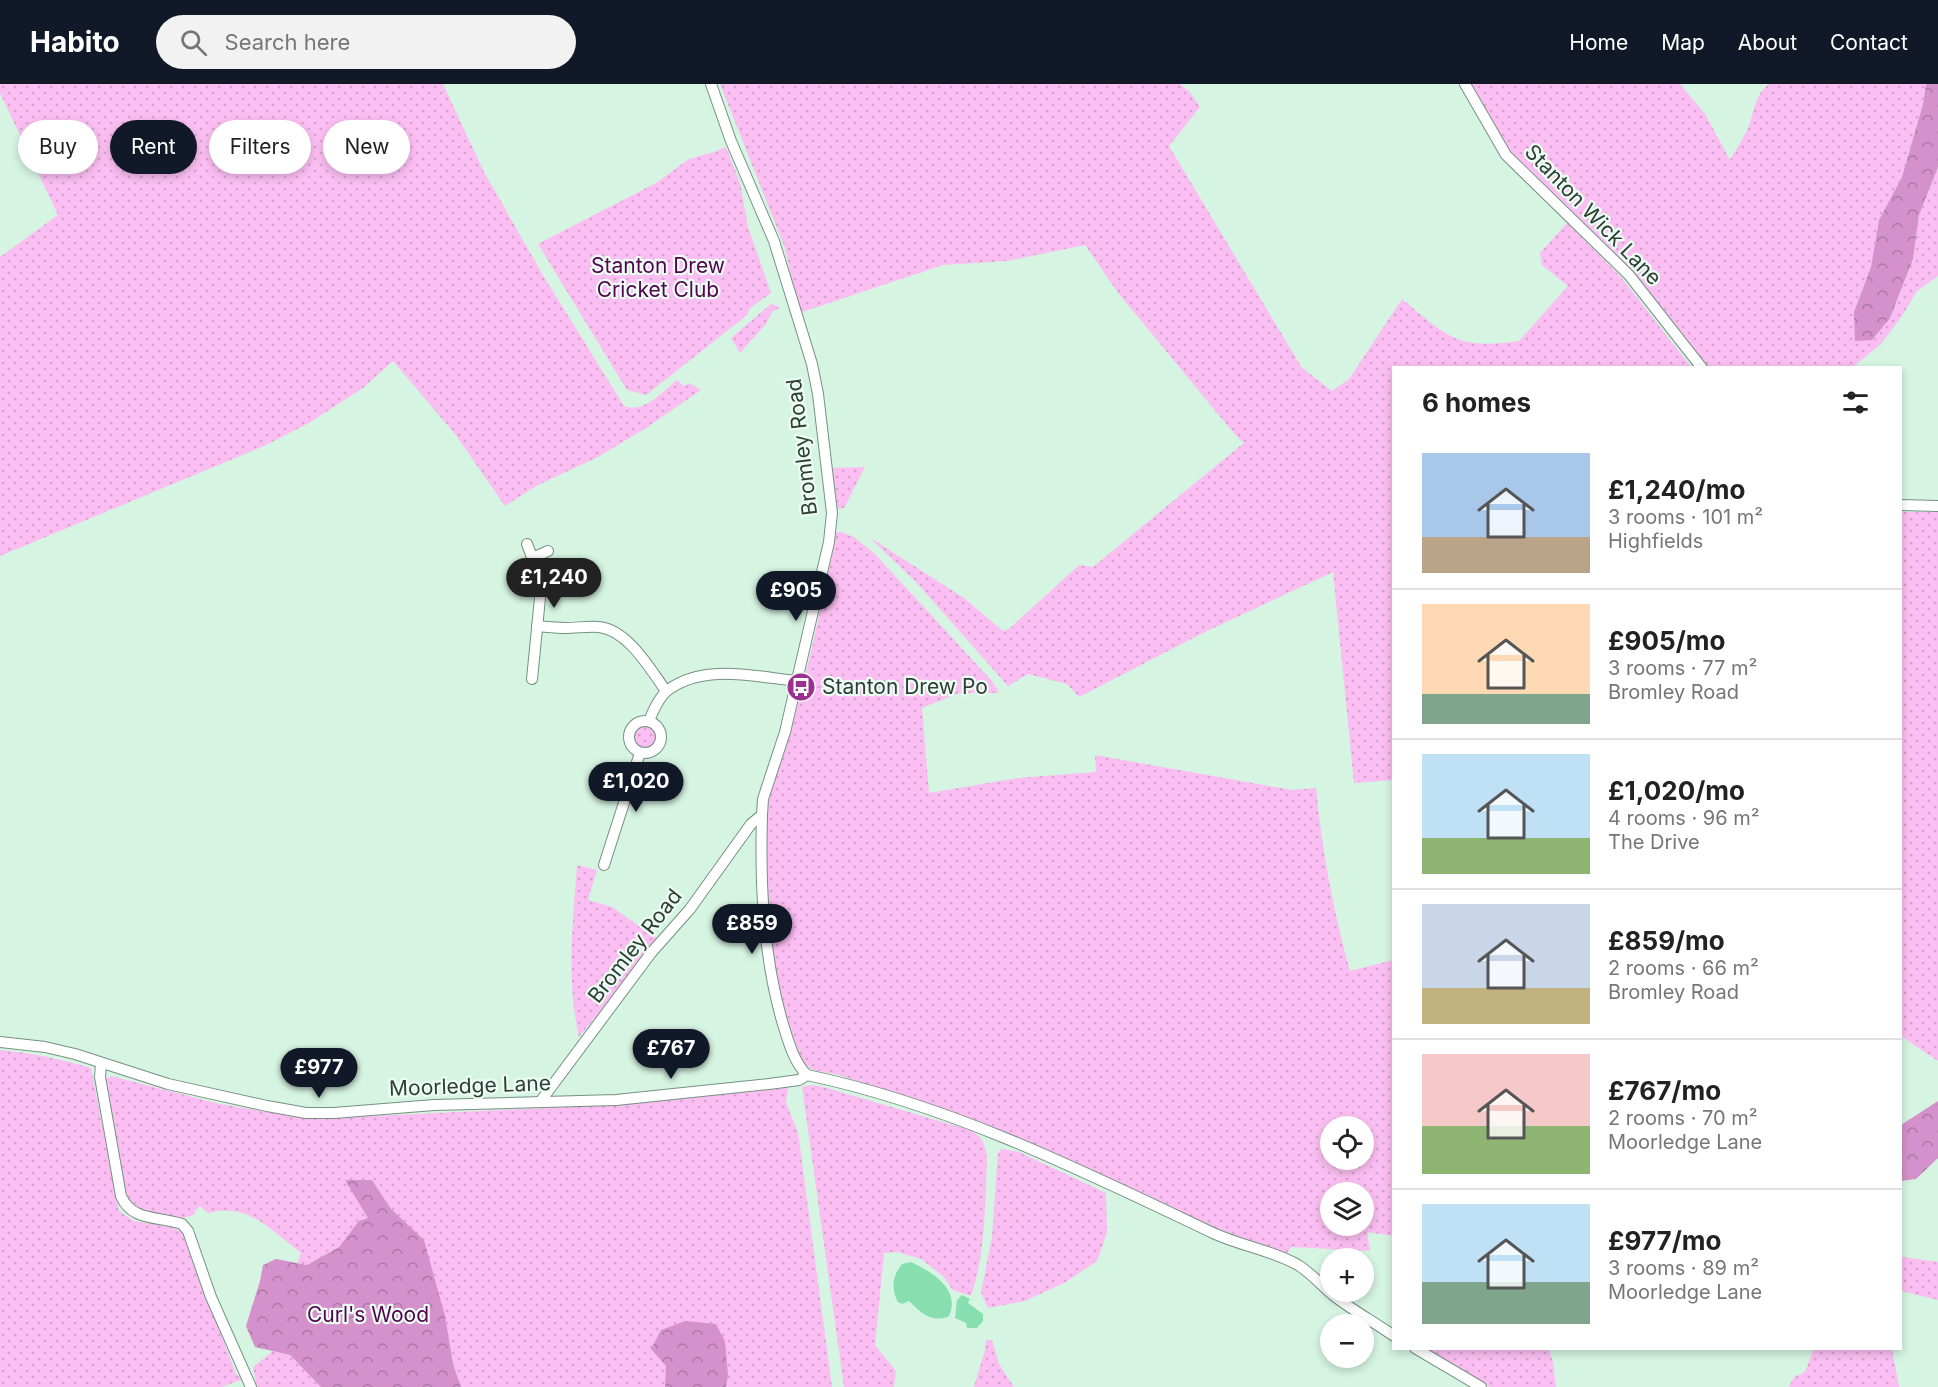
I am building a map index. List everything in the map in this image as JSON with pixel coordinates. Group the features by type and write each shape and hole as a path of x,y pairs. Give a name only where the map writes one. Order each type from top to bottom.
{"street":[{"name":"Bromley Road","path":"711,84 731,141 774,241 812,364 818,394 831,523 829,542 785,732 764,799 762,815 764,926 767,961 787,1036 801,1068 807,1075"},
{"name":"Stanton Wick Lane","path":"1465,84 1506,155 1629,275 1700,366"},
{"path":"1902,505 1938,506"},
{"path":"527,544 541,588 531,679"},
{"path":"532,558 548,551"},
{"path":"537,627 610,629 630,644 666,691"},
{"path":"649,721 666,691 691,679 719,674 797,681"},
{"path":"649,721 659,728 662,736 661,743 652,753 640,753 631,746 630,731 638,722 649,721"},
{"path":"604,865 640,753"},
{"name":"Bromley Road","path":"540,1102 651,953 690,909 751,824 762,815"},
{"name":"Moorledge Lane","path":"0,1042 45,1047 75,1054 168,1084 306,1113 616,1100 799,1080 807,1075"},
{"path":"101,1064 99,1077 121,1197 126,1207 135,1214 177,1222 188,1231 211,1297 251,1387"},
{"path":"807,1075 854,1085 951,1116 1113,1185 1218,1236 1277,1255 1300,1266 1335,1297 1392,1335"},
{"path":"1418,1350 1481,1387"}],"green space":[{"path":"0,84 443,84 484,172 544,277 624,406 631,408 646,404 677,380 684,386 689,383 701,390 646,428 598,457 538,485 505,506 455,434 393,361 363,388 309,423 264,446 0,556 0,257 58,215 39,174 98,174 98,120 18,120 18,131 0,93"},
{"path":"720,84 1180,84 1189,91 1200,107 1169,146 1302,368 1332,391 1349,379 1402,299 1431,323 1454,338 1481,344 1519,341 1568,286 1542,265 1540,253 1567,223 1621,277 1690,366 1392,366 1392,780 1354,783 1333,572 1203,633 1079,697 1067,684 1028,674 1008,686 916,582 869,537 964,598 1003,631 1009,629 1079,565 1093,567 1245,442 1241,441 1227,425 1119,294 1085,245 1007,261 943,265 799,313 785,248"},
{"path":"1470,84 1680,84 1705,114 1730,160 1749,126 1758,98 1769,84 1926,84 1923,104 1902,177 1879,220 1871,267 1854,312 1890,318 1913,259 1919,215 1938,167 1938,276 1917,291 1881,344 1854,366 1705,366 1542,184 1508,150"},
{"path":"1926,84 1938,84 1938,167 1919,215 1913,259 1890,318 1872,340 1855,341 1854,312 1871,267 1879,220 1902,177 1923,104"},
{"name":"Stanton Drew Cricket Club","path":"726,147 740,183 748,227 771,293 750,308 746,316 646,395 627,390 538,244 656,183 689,159"},
{"path":"771,304 780,307 772,312 766,324 740,353 731,338"},
{"path":"865,467 844,508 834,509 830,468"},
{"path":"1902,512 1938,512 1938,1061 1902,1037"},
{"path":"841,532 854,537 874,553 991,680 999,692 959,693 922,708 929,793 1018,778 1096,772 1095,755 1291,790 1316,788 1329,880 1350,971 1392,960 1392,1236 1374,1233 1374,1182 1320,1182 1320,1236 1368,1236 1370,1248 1291,1247 1286,1255 1218,1229 1001,1133 996,1128 839,1075 813,1070 803,1062 788,1025 772,955 765,831 767,804 797,708 833,551 833,533"},
{"path":"645,725 650,726 656,732 656,742 650,748 645,749 640,748 634,742 633,737 634,732 640,726"},
{"path":"577,865 597,870 588,900 612,907 659,940 579,1037 572,973 572,930"},
{"path":"0,1050 46,1057 91,1068 119,1211 134,1221 172,1227 182,1232 236,1374 243,1379 222,1387 0,1387"},
{"path":"111,1076 220,1104 310,1119 607,1105 788,1086 786,1103 798,1132 832,1387 461,1387 453,1364 424,1241 391,1209 372,1180 368,1218 359,1221 339,1247 307,1265 297,1263 301,1253 269,1227 235,1211 208,1213 200,1206 194,1215 183,1218 136,1210 126,1200 105,1079"},
{"path":"810,1085 970,1130 978,1135 985,1148 987,1157 984,1227 980,1262 971,1296 953,1290 943,1276 921,1259 898,1252 884,1253 875,1345 896,1371 894,1387 844,1387 802,1087"},
{"path":"1938,1101 1938,1158 1916,1179 1902,1181 1902,1124"},
{"path":"1001,1149 1019,1152 1106,1193 1107,1233 1097,1261 1066,1282 1025,1301 988,1308 981,1293 992,1237 998,1153"},
{"name":"Curl's Wood","path":"345,1180 372,1180 391,1209 424,1240 445,1316 453,1364 461,1387 321,1387 290,1355 255,1347 246,1326 263,1265 276,1259 307,1265 339,1247 359,1221 368,1218"},
{"path":"1902,1257 1938,1262 1938,1300 1902,1291"},
{"path":"685,1321 716,1324 725,1341 728,1375 726,1387 665,1387 666,1366 651,1349 661,1330"},
{"path":"986,1340 992,1340 999,1364 1014,1387 974,1387"},
{"path":"1423,1350 1549,1350 1556,1387 1490,1387"},
{"path":"1813,1350 1892,1350 1899,1387 1789,1387 1794,1377 1805,1372"},
{"path":"273,1351 290,1355 321,1387 257,1387 253,1367"}],"shaded area":[{"path":"911,1262 935,1276 948,1290 952,1306 949,1316 932,1318 922,1313 909,1301 902,1304 898,1302 894,1292 894,1278 902,1264"},
{"path":"962,1295 970,1299 968,1303 983,1314 983,1321 977,1328 967,1328 966,1323 955,1318 957,1300"}],"place":[{"name":"Stanton Drew Po","path":"801,687"}]}
